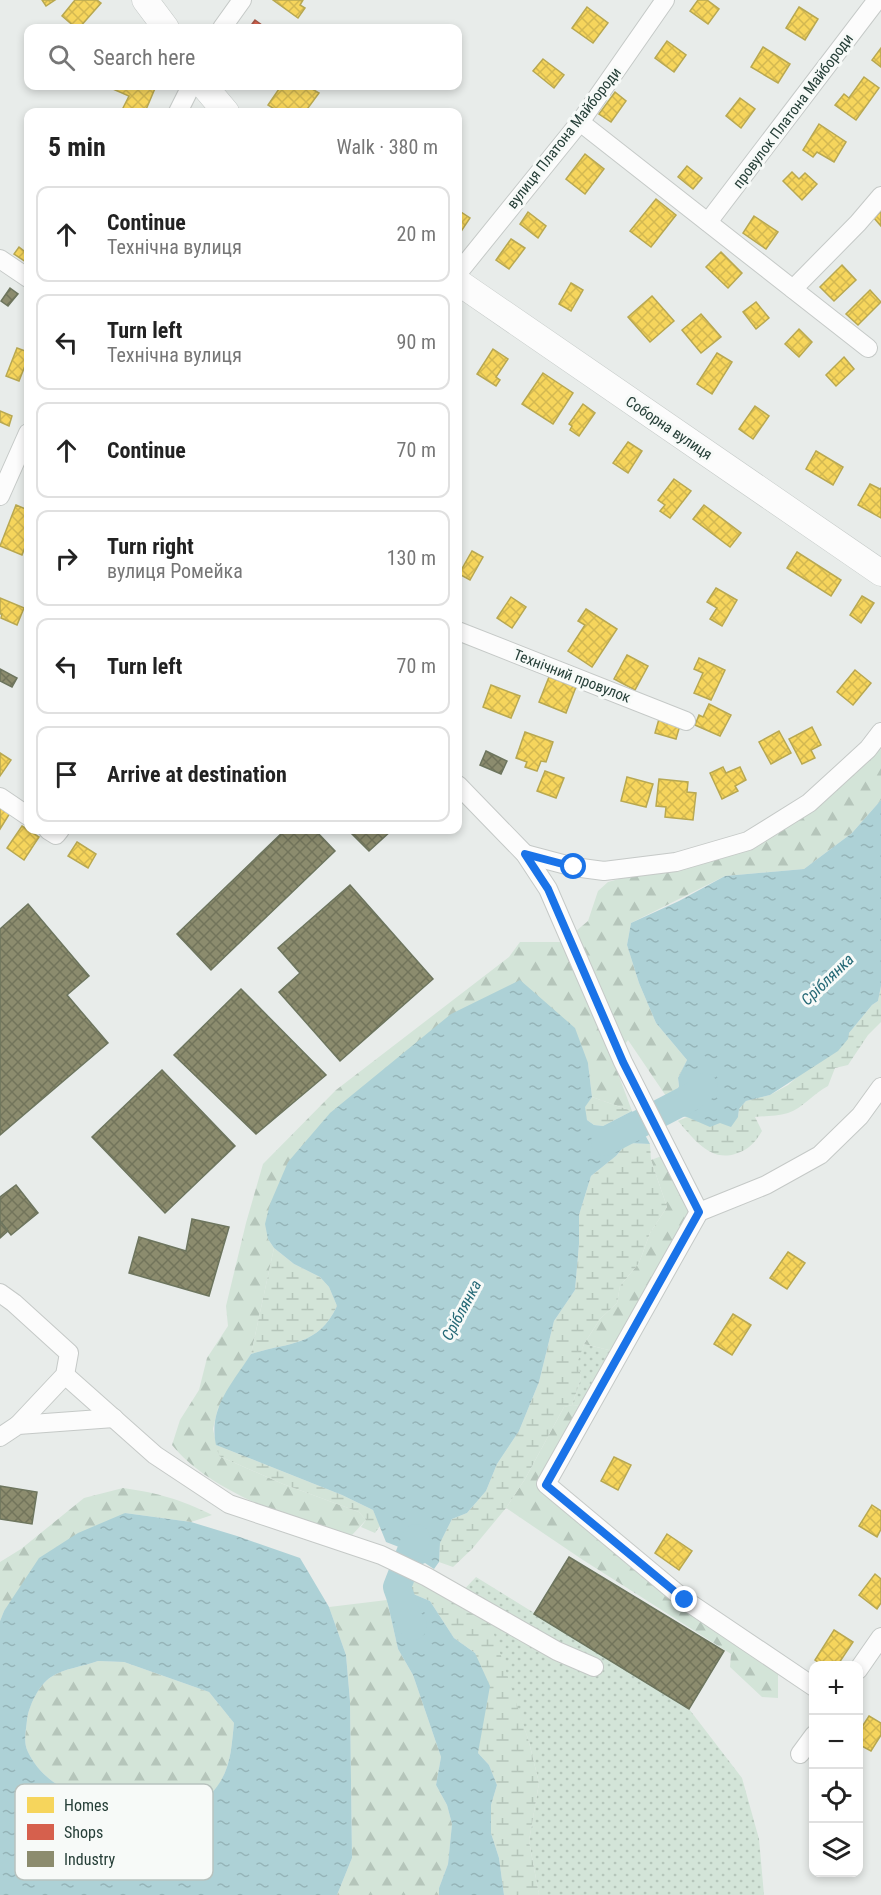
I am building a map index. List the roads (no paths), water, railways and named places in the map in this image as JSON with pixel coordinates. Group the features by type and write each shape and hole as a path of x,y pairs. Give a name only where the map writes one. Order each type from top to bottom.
{"main road":[{"path":"145,0 163,24"},
{"path":"207,90 223,108"},
{"name":"Соборна вулиця","path":"462,285 881,573"}],"street":[{"path":"225,24 242,0"},
{"name":"вулиця Платона Майбороди","path":"462,268 580,122 665,0"},
{"name":"провулок Платона Майбороди","path":"708,222 877,0"},
{"path":"180,108 190,90"},
{"path":"580,122 868,348"},
{"path":"793,289 858,223 881,196"},
{"path":"0,259 24,275"},
{"path":"0,496 24,442"},
{"name":"Технічний провулок","path":"462,633 686,721"},
{"path":"525,854 574,867 604,871 676,862 748,841 809,803 868,749 881,732"},
{"path":"462,789 525,854 548,889 623,1062 699,1212"},
{"path":"0,797 24,813"},
{"path":"809,1684 685,1600 546,1485 699,1212 766,1185 820,1155 860,1116 881,1087"},
{"path":"0,1293 69,1353 65,1375 18,1425 0,1437"},
{"path":"65,1375 155,1455 229,1504 381,1555 427,1577 557,1651 594,1667"},
{"path":"18,1425 114,1418"},
{"path":"863,1663 881,1637"},
{"path":"800,1754 809,1741"}],"water":[{"path":"881,800 881,986 878,1001 849,1033 848,1039 838,1051 770,1095 746,1101 739,1109 738,1117 731,1127 720,1123 710,1127 687,1117 673,1115 666,1096 675,1094 679,1086 678,1078 687,1060 656,1023 639,983 627,945 631,923 725,876 804,869 852,833"},
{"path":"520,980 575,1028 588,1063 592,1097 585,1107 587,1120 594,1125 603,1126 632,1111 650,1144 627,1143 616,1156 591,1176 579,1215 575,1290 554,1321 539,1382 519,1431 497,1464 486,1491 467,1513 452,1519 440,1543 439,1562 434,1569 425,1563 420,1565 400,1555 399,1547 386,1542 373,1510 342,1495 216,1445 215,1419 229,1386 251,1354 301,1341 311,1336 321,1329 337,1306 329,1287 320,1277 294,1264 274,1248 268,1239 265,1224 270,1204 288,1162 330,1113 451,1014"},
{"path":"125,1513 191,1522 300,1558 329,1607 346,1655 350,1701 352,1858 337,1895 0,1895 0,1621 4,1611 39,1558 78,1533","holes":["98,1661 124,1662 209,1692 234,1723 231,1752 226,1770 213,1792 213,1880 15,1880 15,1784 56,1784 41,1771 26,1748 25,1740 32,1703 46,1681 62,1672"]},
{"path":"406,1583 411,1593 430,1601 454,1638 475,1653 490,1686 478,1753 489,1765 497,1785 491,1805 491,1833 499,1858 504,1895 439,1895 439,1888 448,1864 452,1824 447,1805 436,1785 441,1757 413,1675 398,1649 387,1600"}],"waterway":[{"name":"Сріблянка","path":"605,1142 693,1096 704,1087"},
{"name":"Сріблянка","path":"413,1626 397,1587 416,1538"}]}
